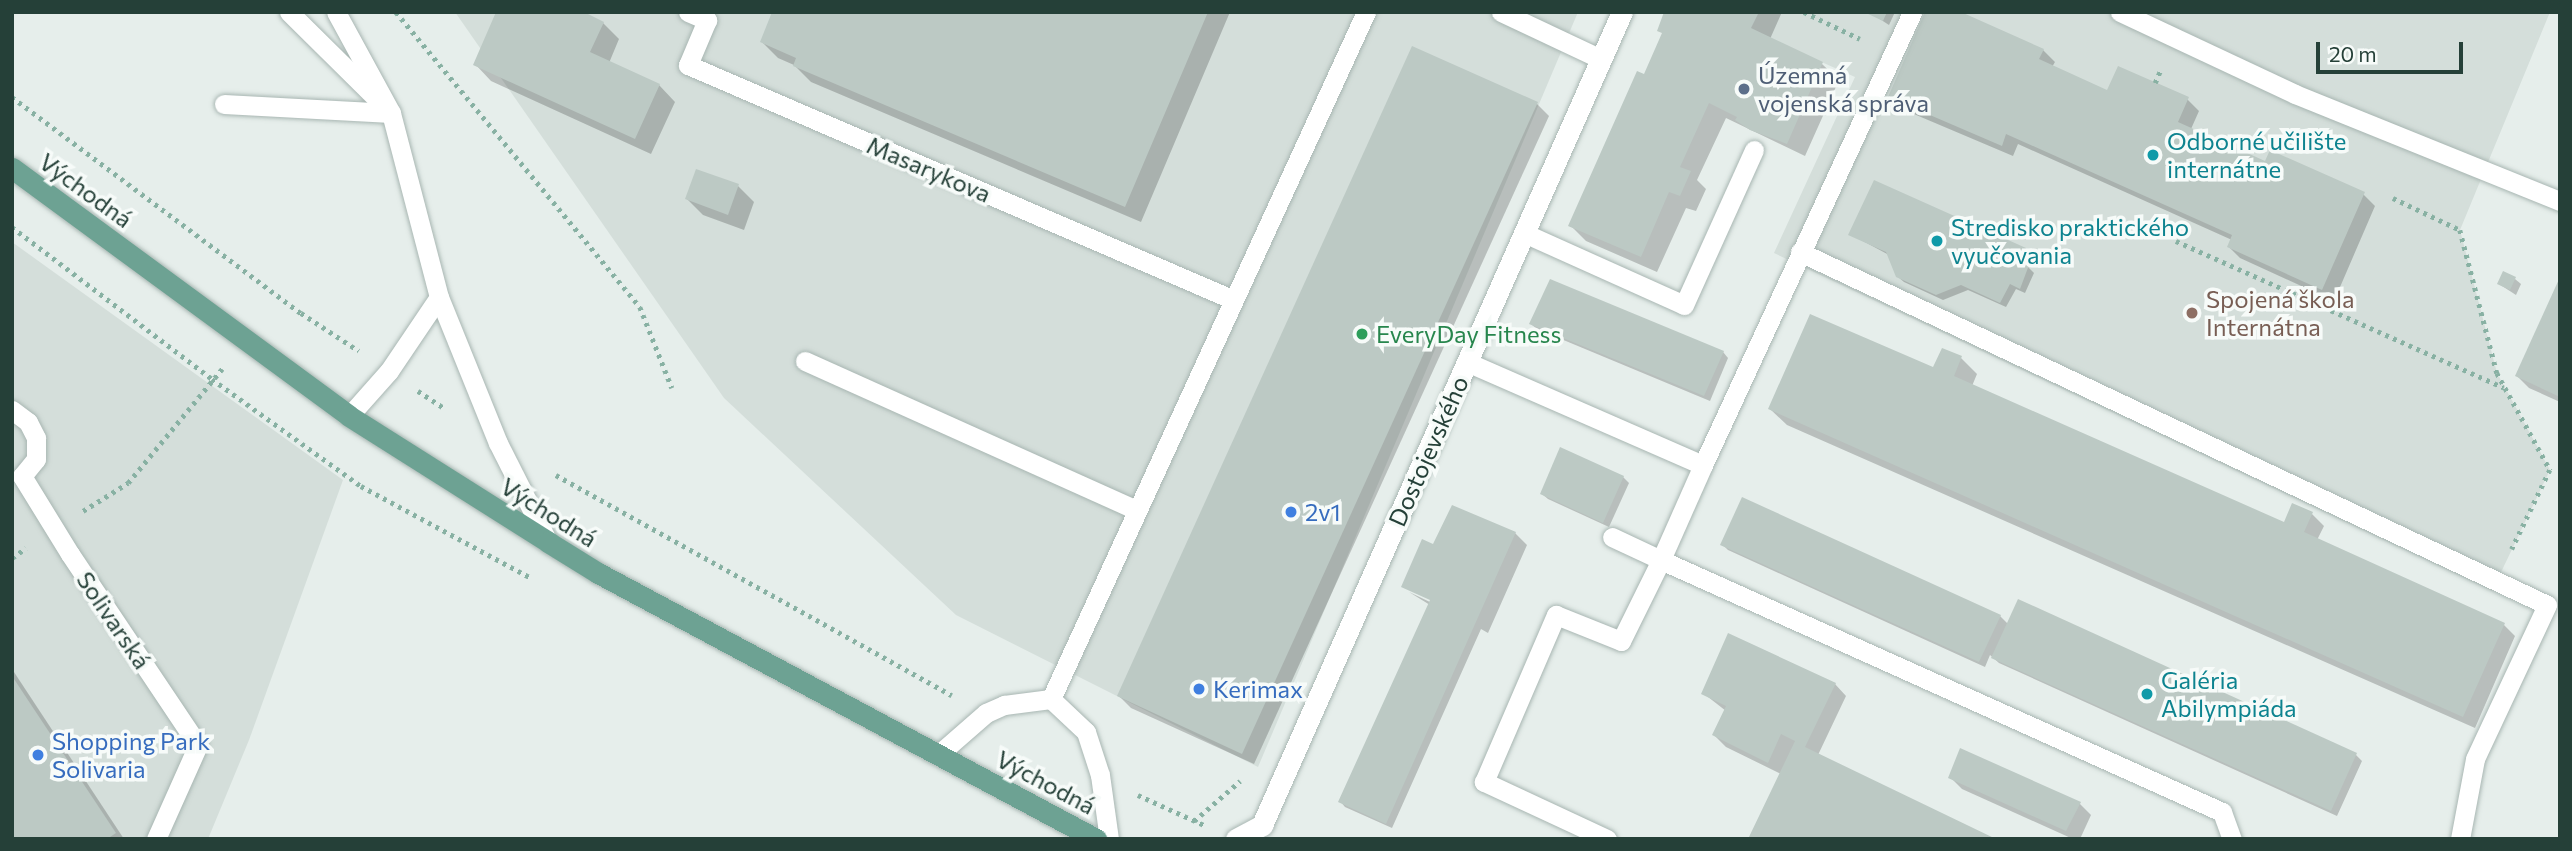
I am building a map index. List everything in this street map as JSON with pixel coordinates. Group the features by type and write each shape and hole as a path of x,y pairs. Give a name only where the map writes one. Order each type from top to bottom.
{"main road":[{"name":"Východná","path":"12,168 349,416 598,573 1096,839"}],"street":[{"name":"Dostojevského","path":"1237,839 1263,832 1622,12"}],"lane":[{"path":"289,12 391,113"},
{"path":"336,12 391,113 439,297 498,443 548,542"},
{"name":"Masarykova","path":"688,12 707,20 688,65 1234,300"},
{"path":"1051,699 1366,12"},
{"path":"1501,12 1601,59"},
{"path":"1607,839 1484,782 1556,615 1621,641 1661,560 1800,252 1895,55 1912,12"},
{"path":"2120,12 2295,94 2560,201"},
{"path":"225,104 391,113"},
{"path":"1524,233 1684,305 1754,150"},
{"path":"1800,252 2547,606 2475,759 2460,839"},
{"path":"349,416 388,372 439,297"},
{"path":"805,361 1138,510"},
{"path":"1467,362 1703,465"},
{"name":"Solivarská","path":"12,410 29,422 36,438 36,459 22,476 70,554 198,745 156,839"},
{"path":"1612,537 2222,812 2232,839"},
{"path":"939,754 986,713 1004,705 1051,699"},
{"path":"1051,699 1086,732 1100,775 1109,839"}],"path":[{"path":"396,12 639,307 672,388"},
{"path":"1804,12 1895,55"},
{"path":"12,97 301,313 498,443 872,654 986,713"},
{"path":"2393,198 2460,230 2497,373 2550,470 2496,581"},
{"path":"2176,241 2505,388"},
{"path":"128,484 212,379 248,341"},
{"path":"1100,775 1171,813 1237,839"}],"shaded area":[{"path":"455,12 1578,12 1258,767 956,615 724,398"},
{"name":"Spojená škola Internátna","path":"1710,12 2550,12 2460,230 2497,373 2550,470 2492,591 1774,253 1855,77"},
{"path":"12,242 343,480 249,740 208,839 12,839"}],"building":[{"path":"496,12 584,12 604,22 590,52 660,84 635,139 473,65"},
{"path":"772,12 1208,12 1125,207 793,66 796,58 760,42"},
{"path":"1664,12 1759,12 1751,28 1823,62 1787,144 1750,130 1735,120 1737,117 1709,103 1680,167 1691,171 1680,196 1669,192 1641,257 1568,226 1637,71 1644,74 1662,33 1657,31"},
{"path":"1864,12 1887,12 1883,21"},
{"name":"Odborné učilište internátne","path":"1925,12 1961,12 2044,49 2039,59 2107,90 2118,66 2189,97 2178,122 2265,161 2270,150 2365,192 2322,290 2227,247 2232,235 2006,134 2002,146 1888,97"},
{"path":"1412,46 1538,102 1242,754 1117,696"},
{"path":"696,169 739,184 728,215 685,199"},
{"name":"Stredisko praktického vyučovania","path":"1874,180 2026,248 2020,261 2029,265 2020,289 2010,284 2000,303 1961,285 1936,295 1896,277 1886,252 1848,235"},
{"path":"2503,271 2516,277 2510,290 2497,284"},
{"path":"2560,277 2560,397 2515,376"},
{"path":"1550,279 1724,351 1704,396 1529,324"},
{"path":"1810,314 1933,367 1942,348 1962,356 1954,376 2284,522 2292,503 2313,512 2304,532 2505,623 2463,717 1768,409"},
{"path":"1560,447 1624,476 1603,523 1540,494"},
{"path":"1742,497 2001,615 1979,662 1720,545"},
{"path":"1452,505 1516,532 1386,824 1338,802 1430,600 1401,587 1422,539 1433,544"},
{"name":"Galéria Abilympiáda","path":"2018,599 2357,753 2331,811 1991,658"},
{"path":"1728,633 1836,683 1805,747 1996,839 1748,839 1795,741 1781,734 1768,763 1712,735 1726,706 1701,694"},
{"name":"Shopping Park Solivaria","path":"12,676 116,833 107,839 12,839"},
{"path":"1960,748 2081,802 2066,831 1948,778"}],"place":[{"name":"Územná vojenská správa","path":"1744,89"},
{"name":"Odborné učilište internátne","path":"2153,155"},
{"name":"Stredisko praktického vyučovania","path":"1937,241"},
{"name":"Spojená škola Internátna","path":"2192,313"},
{"name":"EveryDay Fitness","path":"1362,334"},
{"name":"2v1","path":"1291,512"},
{"name":"Kerimax","path":"1199,689"},
{"name":"Galéria Abilympiáda","path":"2147,694"},
{"name":"Shopping Park Solivaria","path":"38,755"}]}
